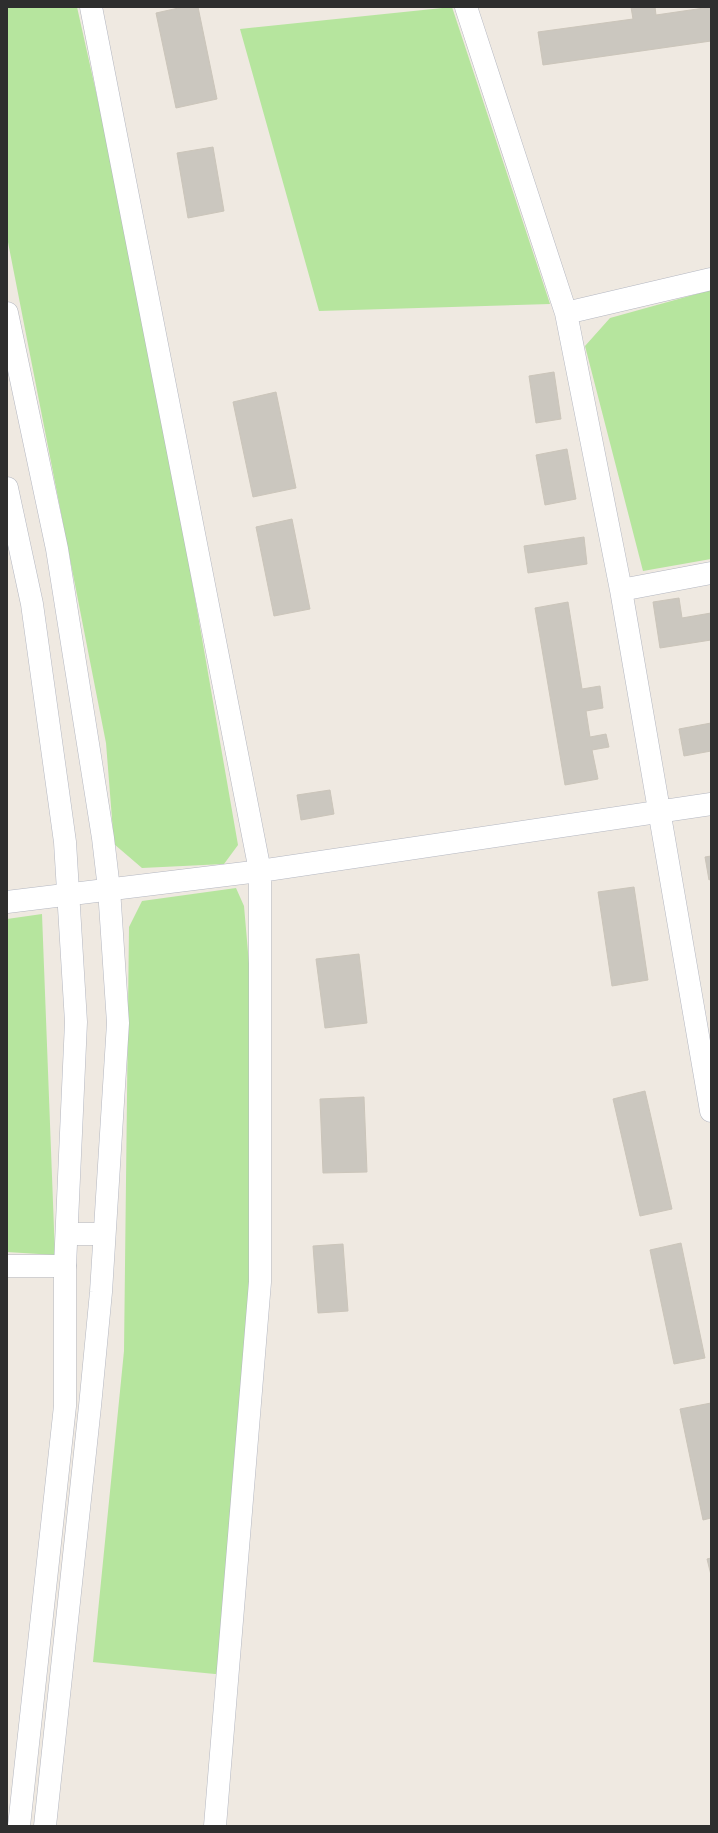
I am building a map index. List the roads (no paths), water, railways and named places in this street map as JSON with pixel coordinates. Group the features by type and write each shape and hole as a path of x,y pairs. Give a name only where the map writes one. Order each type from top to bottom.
{"street":[{"path":"91,7 260,871 260,1282 215,1826"},
{"path":"466,7 566,313 621,590 660,812 704,1031 711,1111"},
{"path":"566,313 711,279"},
{"path":"7,312 57,549 103,838 109,890 118,1023 101,1292 45,1826"},
{"path":"7,488 32,604 65,842 76,1022 65,1266 65,1406 19,1826"},
{"path":"621,590 711,573"},
{"path":"7,902 260,871 711,804"},
{"path":"67,1234 104,1234"},
{"path":"7,1266 65,1266"}]}
